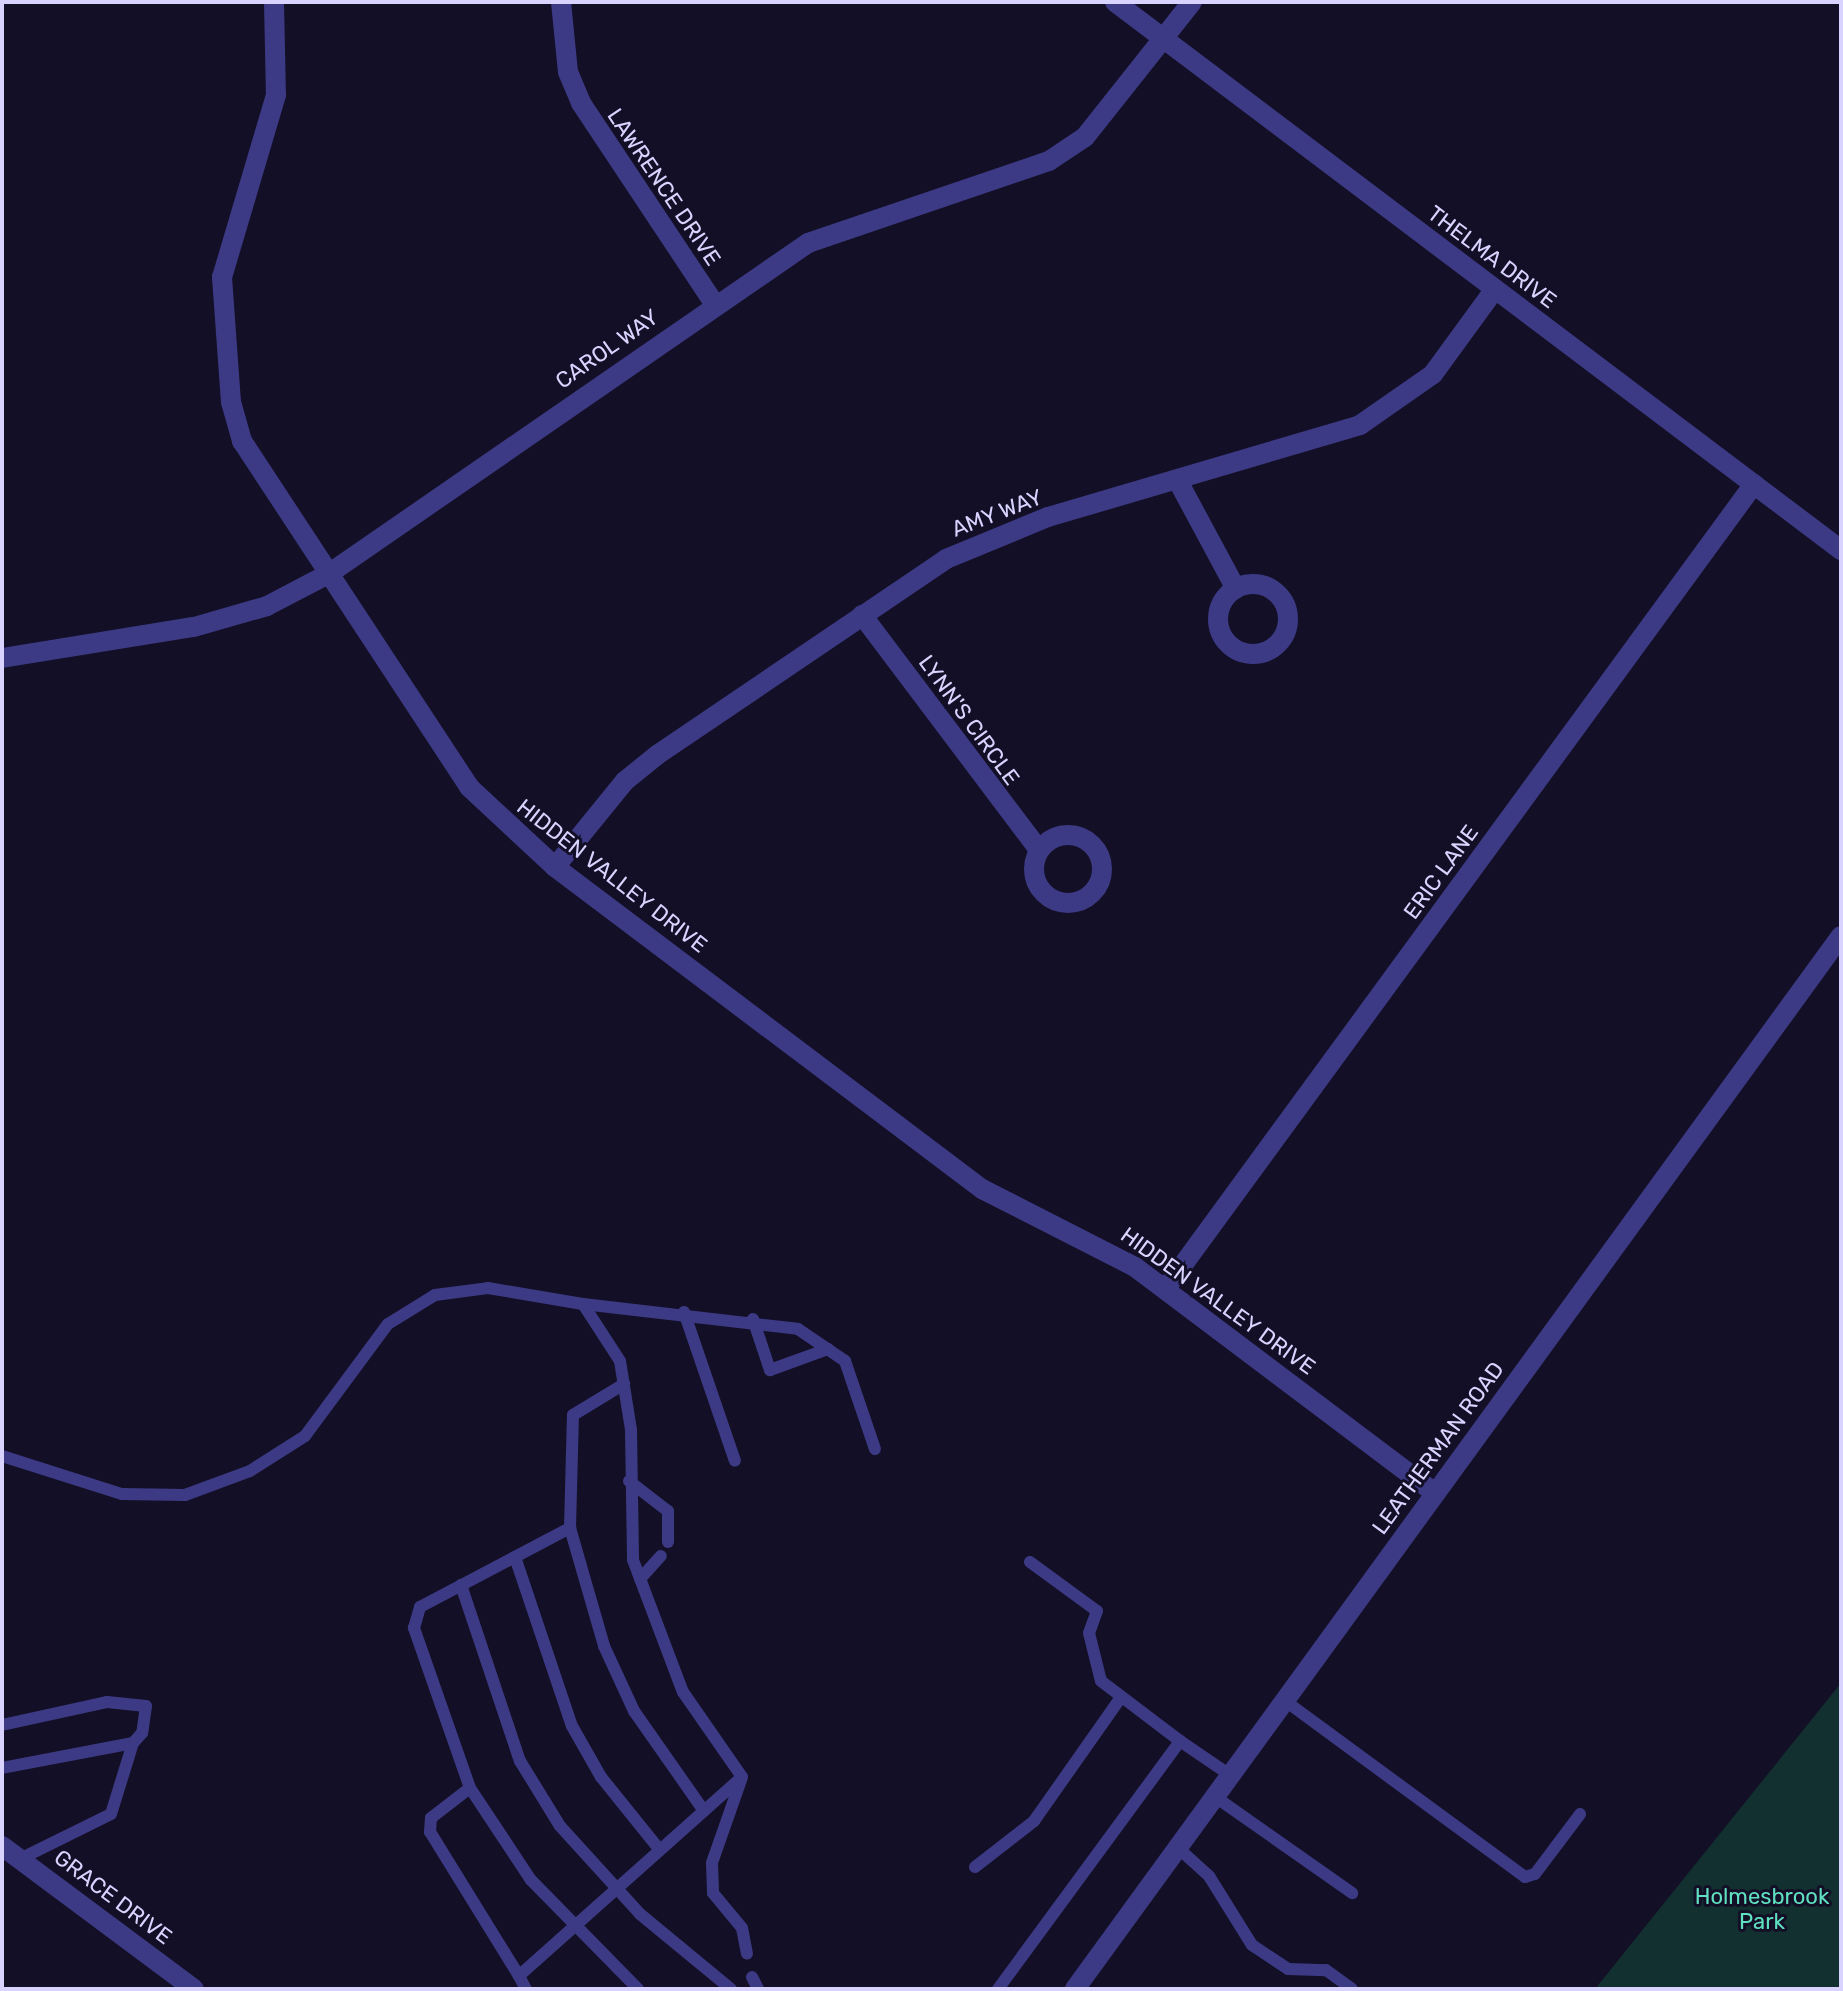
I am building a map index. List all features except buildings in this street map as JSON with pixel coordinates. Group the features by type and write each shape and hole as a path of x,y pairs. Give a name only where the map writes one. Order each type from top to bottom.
{"street":[{"name":"HIDDEN VALLEY DRIVE","path":"274,2 276,95 229,235 223,360 242,441 469,787 555,867 982,1189 1102,1245 1166,1288 1435,1493"},
{"name":"LAWRENCE DRIVE","path":"561,2 568,72 581,103 714,303"},
{"name":"THELMA DRIVE","path":"1115,2 1841,550"},
{"name":"CAROL WAY","path":"2,658 194,627 267,606 330,573 714,303 855,222 1008,180 1049,161 1085,137 1192,2"},
{"name":"AMY WAY","path":"555,867 625,781 946,559 1009,531 1179,483 1387,412 1433,374 1495,289"},
{"path":"1179,483 1236,589"},
{"name":"ERIC LANE","path":"1166,1288 1754,484"},
{"name":"LYNN'S CIRCLE","path":"862,615 1039,850"},
{"name":"LEATHERMAN ROAD","path":"1075,1989 1841,936"},
{"name":"GRACE DRIVE","path":"2,1846 194,1989"}],"lane":[{"path":"2,1456 122,1494 185,1495 250,1471 305,1436 388,1324 435,1295 488,1288 583,1304 753,1319 798,1329 845,1361 875,1449"},
{"path":"583,1304 620,1361 640,1579 683,1692 742,1777"},
{"path":"684,1312 735,1461"},
{"path":"753,1319 770,1370 828,1349"},
{"path":"624,1384 573,1415 570,1528 604,1646 667,1767 704,1811"},
{"path":"629,1481 668,1511 668,1542"},
{"path":"570,1528 420,1607 414,1628 470,1788 573,1928 638,1989"},
{"path":"640,1579 661,1556"},
{"path":"515,1557 572,1726 601,1777 660,1850"},
{"path":"1030,1562 1097,1611 1089,1633 1101,1681 1230,1775"},
{"path":"461,1585 520,1761 560,1826 617,1889 731,1989"},
{"path":"975,1867 1034,1821 1121,1697"},
{"path":"1284,1700 1525,1877 1535,1874 1580,1814"},
{"path":"2,1725 140,1701 142,1733 133,1743 111,1814 22,1858"},
{"path":"998,1989 1180,1741"},
{"path":"2,1768 133,1743"},
{"path":"519,1976 742,1777"},
{"path":"742,1777 712,1863 713,1893 742,1928 747,1954"},
{"path":"470,1788 431,1818 430,1832 526,1989"},
{"path":"1214,1796 1352,1893"},
{"path":"1177,1847 1209,1876 1252,1945 1288,1969 1326,1970 1352,1989"}],"green space":[{"name":"Holmesbrook Park","path":"1841,1683 1841,1989 1595,1989"}]}
